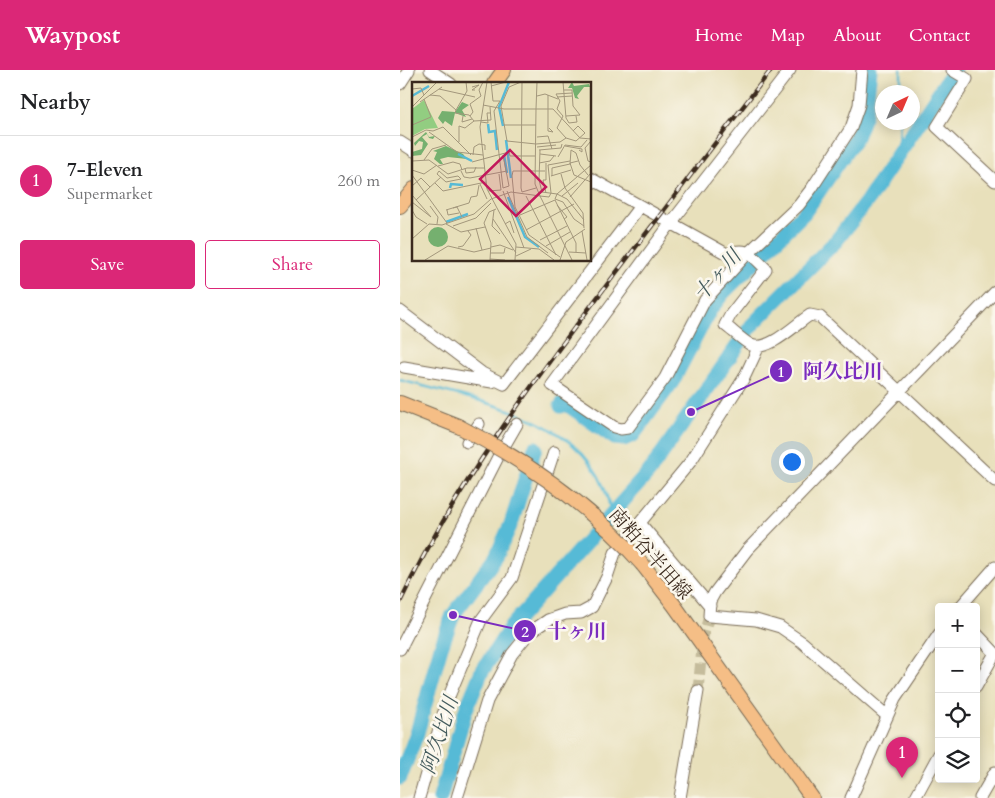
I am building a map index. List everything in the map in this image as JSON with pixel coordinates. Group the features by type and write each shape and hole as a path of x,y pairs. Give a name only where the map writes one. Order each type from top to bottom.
{"main road":[{"path":"495,82 504,70"},
{"path":"400,206 412,191"},
{"name":"南粕谷半田線","path":"400,403 458,426 517,458 568,494 609,529 643,565 674,605 812,798"}],"street":[{"path":"400,84 409,70"},
{"path":"430,70 448,82"},
{"path":"790,70 671,223 552,385 614,427 628,428 665,378 706,300 753,257 799,205 850,128 859,105 862,70"},
{"path":"952,70 967,79 936,127 995,181"},
{"path":"400,142 412,150"},
{"path":"591,179 727,254 739,249 753,257 766,269 728,318 725,326 755,346"},
{"path":"504,384 640,206"},
{"path":"886,715 802,642 780,627 756,620 709,616 710,606 716,592 748,550 995,292"},
{"path":"400,311 482,372 504,384"},
{"path":"755,346 781,337 810,315 820,317 995,481"},
{"path":"457,798 487,701 512,654 530,632 548,620 565,614 581,613 592,607 607,577 614,553 691,461 744,378 755,346"},
{"path":"404,367 504,384"},
{"path":"467,442 479,424"},
{"path":"400,649 498,457 517,424"},
{"path":"419,798 447,701 481,620 512,578 554,452"},
{"path":"640,523 710,606"},
{"path":"964,603 995,567"},
{"path":"980,637 995,653 980,680"},
{"path":"851,798 886,715 935,640"},
{"path":"680,798 698,691"},
{"path":"915,798 935,761"},
{"path":"980,798 995,772"}],"waterway":[{"name":"十ヶ川","path":"561,406 564,402 615,438 624,439 633,435 672,382 710,310 723,293 804,213 856,137 865,114 870,70"},
{"path":"901,70 901,85"},
{"name":"阿久比川","path":"440,798 465,712 481,673 510,628 649,472 752,325 836,241 867,201 954,70"},
{"path":"900,130 899,142 902,148"},
{"path":"400,380 498,406 530,419 559,435 584,455 601,482 611,515"},
{"name":"十ヶ川","path":"400,778 417,733 441,647 453,615 496,557 511,524 535,448"}],"tunnel":[{"path":"698,691 703,637 709,616"}],"railway":[{"path":"400,602 421,560 445,519 521,400 771,70"}],"place":[{"name":"阿久比川","path":"691,412"},
{"name":"十ヶ川","path":"453,615"},
{"name":"7-Eleven","path":"902,778"}]}
